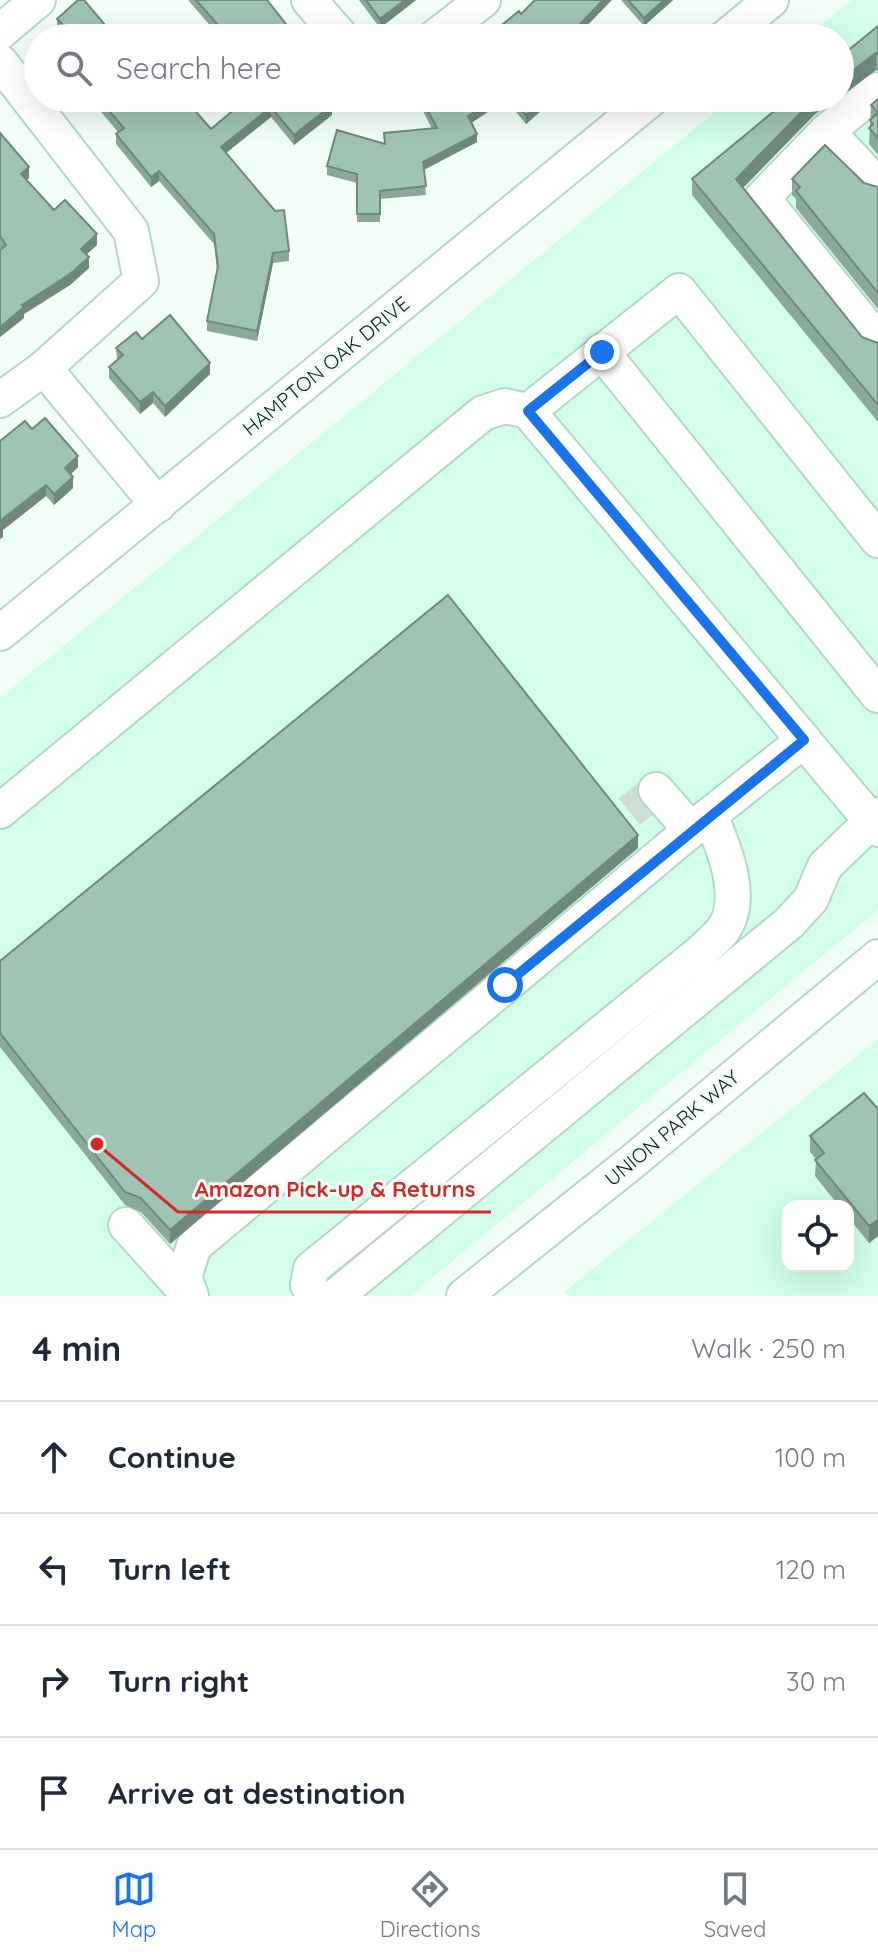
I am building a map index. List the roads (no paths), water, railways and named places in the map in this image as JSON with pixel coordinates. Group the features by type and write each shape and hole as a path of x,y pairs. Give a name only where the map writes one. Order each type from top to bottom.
{"street":[{"path":"0,32 38,0"},
{"path":"309,0 330,24"},
{"path":"452,24 483,0"},
{"path":"742,24 771,0"},
{"path":"0,62 24,93"},
{"path":"854,109 878,90"},
{"path":"0,400 44,368 141,281 131,231 39,112"},
{"name":"HAMPTON OAK DRIVE","path":"0,633 635,112"},
{"path":"851,112 827,131 762,198 878,341"},
{"path":"827,131 878,186"},
{"path":"528,411 679,291 878,540"},
{"path":"602,352 878,695"},
{"path":"44,368 158,505"},
{"path":"0,811 483,413 505,406 528,411 804,740 876,821 825,866 811,899 789,923 336,1296"},
{"path":"191,1296 184,1277 194,1246 700,822 804,740"},
{"path":"314,1296 308,1285 311,1269 701,952 725,928 732,899 726,852 700,822 656,790"},
{"name":"UNION PARK WAY","path":"464,1296 632,1162 878,957"},
{"path":"126,1225 191,1296"}],"tunnel":[{"path":"590,844 656,790"}],"place":[{"name":"Amazon Pick-up & Returns","path":"97,1144"}]}
